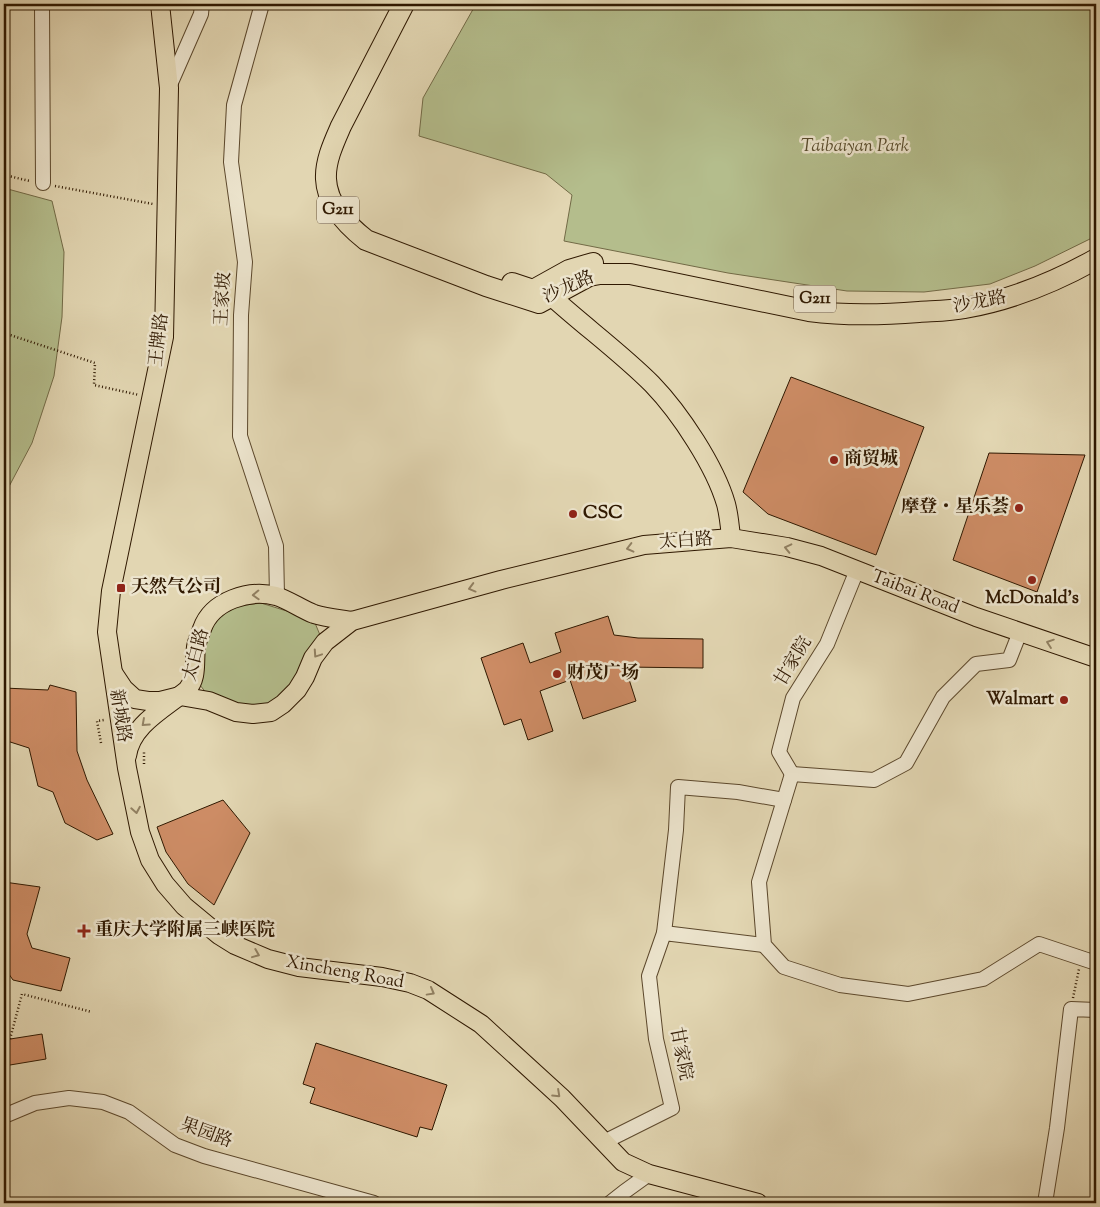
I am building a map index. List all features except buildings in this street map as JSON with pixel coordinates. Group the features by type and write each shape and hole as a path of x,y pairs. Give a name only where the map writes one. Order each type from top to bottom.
{"highway":[{"name":"沙龙路","path":"404,4 341,126 332,147 326,179 332,199 346,222 366,240 468,280 541,297 600,274 630,274 809,311 860,316 962,308 991,303 1017,296 1047,284 1096,259"},
{"name":"沙龙路","path":"415,4 348,137 342,154 339,175 342,191 361,218 388,238 541,297"},
{"name":"沙龙路","path":"541,297 583,265 594,262 614,262 631,263 842,303 885,304 944,299 983,293 1041,272 1096,246"}],"main road":[{"name":"王牌路","path":"112,671 107,632 111,591 164,337 169,88 160,4"},
{"path":"576,319 570,304 573,297 588,281 600,274"},
{"name":"太白路","path":"112,671 124,689 135,699 154,701 180,696 209,700 236,712 253,714 271,712 283,704 297,690 313,658 325,642 352,621 501,580 644,545 731,538 726,505 721,489 699,448 676,413 652,385 576,319 541,297"},
{"name":"Taibai Road","path":"731,538 787,547 821,556 1020,632 1096,658"},
{"name":"太白路","path":"126,762 132,740 139,729 192,684 195,676 196,645 203,625 217,608 235,597 256,593 277,596 316,614 352,621"},
{"name":"新城路","path":"112,671 126,762"},
{"name":"Xincheng Road","path":"126,762 140,832 150,860 165,884 184,906 218,934 235,945 268,958 299,967 382,977 428,990 481,1024 562,1098 623,1162 650,1174 758,1203"}],"street":[{"path":"42,4 44,183"},
{"path":"169,88 201,14 202,4"},
{"name":"王家坡","path":"262,4 234,105 230,162 245,262 241,315 240,436 276,546 277,596"},
{"name":"甘家院","path":"792,774 779,752 793,698 828,644 857,570"},
{"path":"1020,632 1009,660 976,664 942,697 906,763 874,780 792,774 759,882 764,945 784,967 840,985 908,994 983,979 1040,944 1096,962"},
{"name":"甘家院","path":"604,1142 672,1108 656,1039 650,976 664,933 676,830 678,787 738,792 784,800"},
{"path":"664,933 764,945"},
{"path":"1045,1203 1057,1128 1071,1009 1096,1010"},
{"name":"果园路","path":"4,1116 35,1103 69,1098 103,1102 129,1112 175,1145 197,1153 374,1203"},
{"path":"610,1203 650,1174"}],"path":[{"path":"4,175 167,207"},
{"path":"4,333 94,364 94,386 151,397"},
{"path":"101,743 97,721 104,720"},
{"path":"144,764 145,746"},
{"path":"1071,1009 1082,958"},
{"path":"10,1039 22,994 92,1012"}],"green space":[{"name":"Taibaiyan Park","path":"476,4 1096,4 1096,236 1035,266 990,284 924,292 847,291 728,273 564,241 572,195 546,174 419,136 423,98"},
{"path":"4,188 52,201 64,252 62,317 54,376 32,443 4,496"},
{"path":"261,603 293,613 315,623 320,635 291,690 272,706 251,711 210,698 200,685 207,628 230,607"}],"place":[{"name":"商贸城","path":"834,460"},
{"name":"摩登・星乐荟","path":"1019,508"},
{"name":"CSC","path":"573,514"},
{"name":"McDonald's","path":"1032,580"},
{"name":"天然气公司","path":"121,588"},
{"name":"财茂广场","path":"557,674"},
{"name":"Walmart","path":"1064,700"},
{"name":"重庆大学附属三峡医院","path":"84,931"}]}
